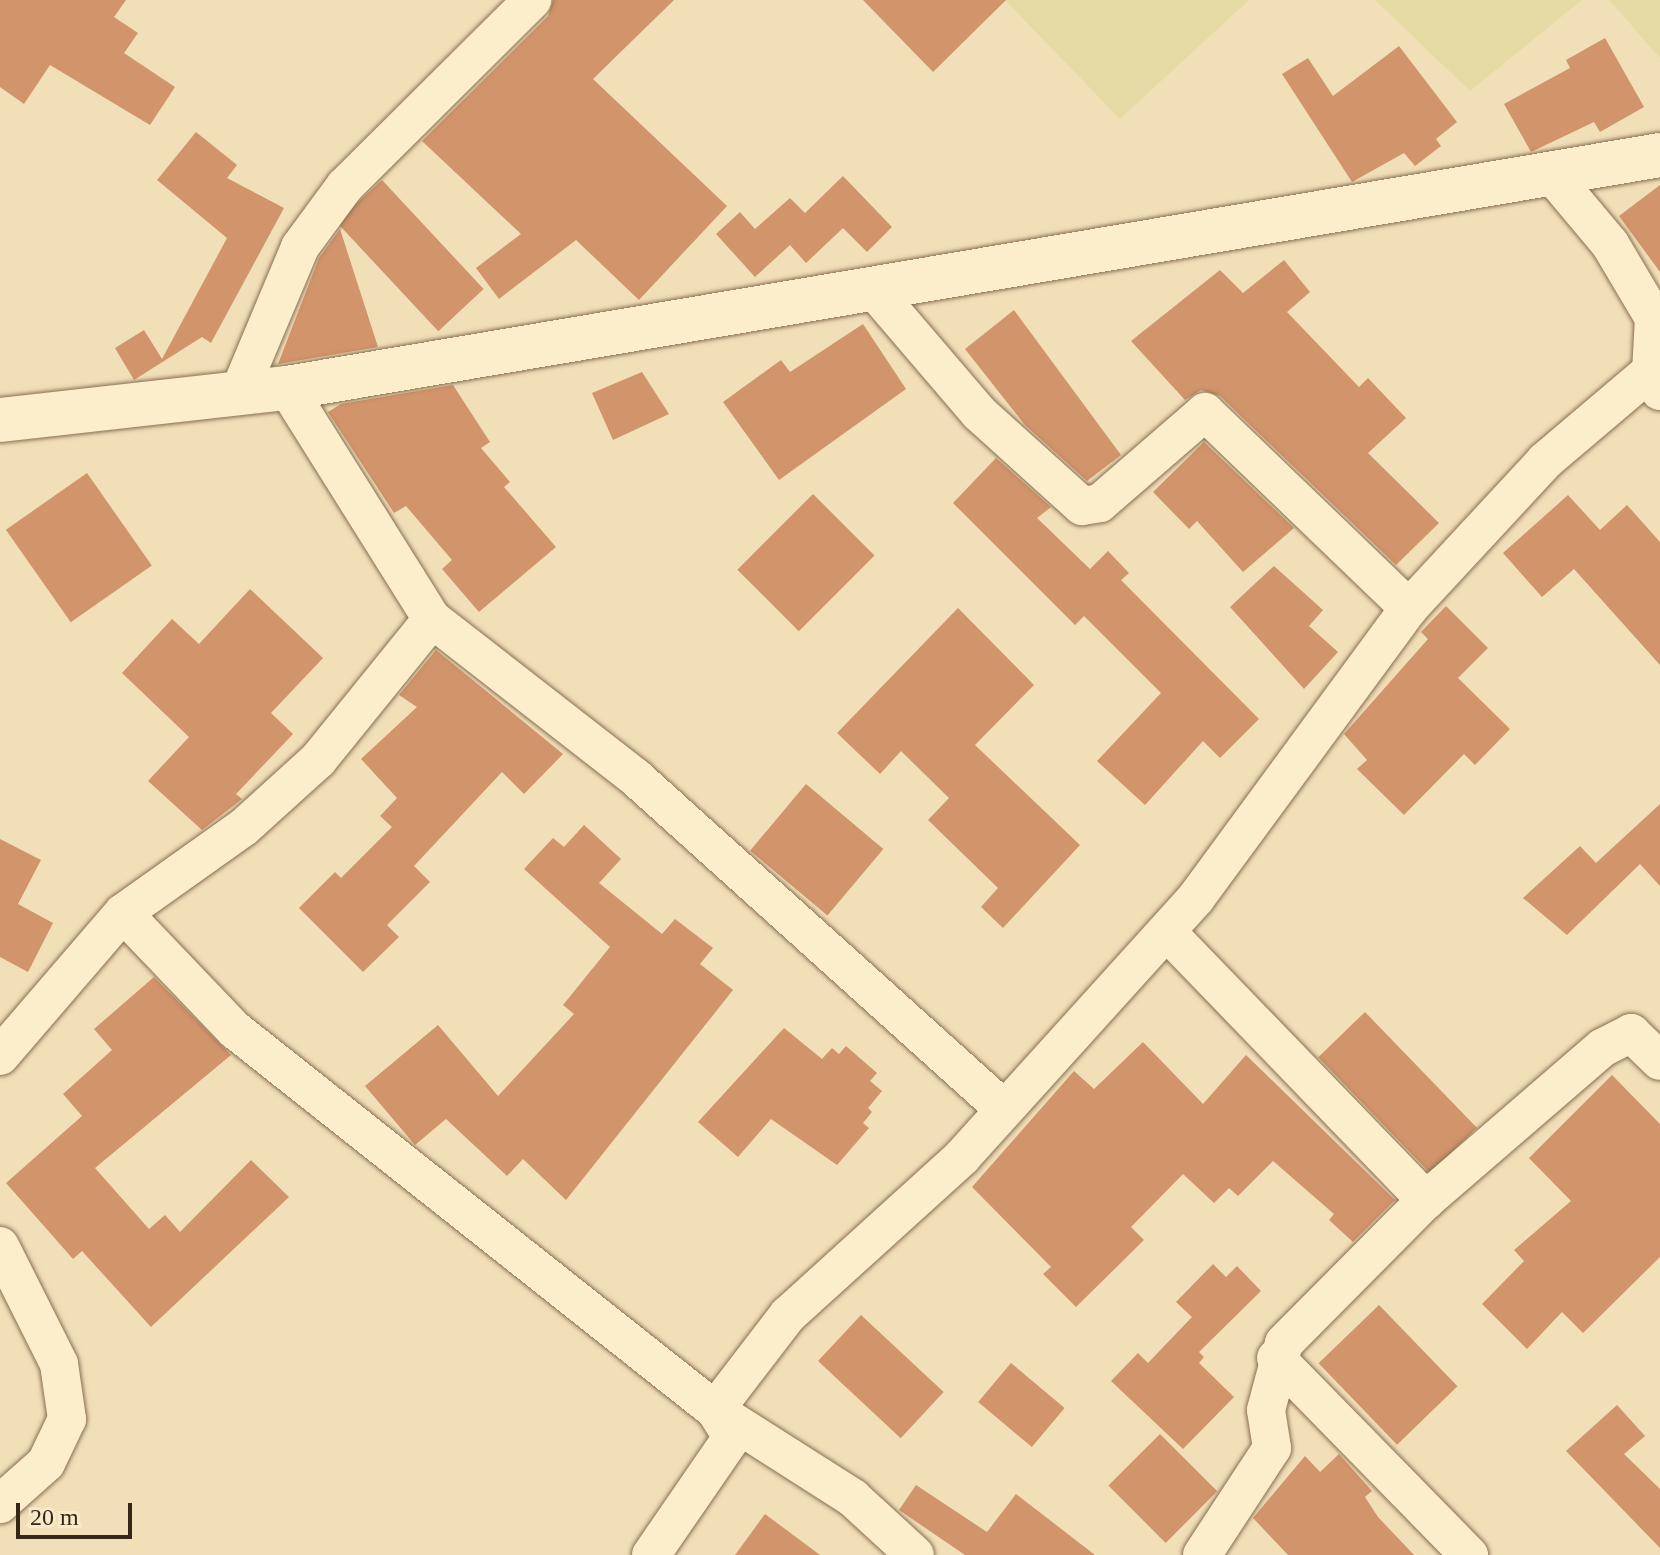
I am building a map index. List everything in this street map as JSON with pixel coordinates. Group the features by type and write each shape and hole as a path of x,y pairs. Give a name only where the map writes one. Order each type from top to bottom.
{"street":[{"path":"240,390 300,247 345,186 532,0"},
{"path":"0,420 240,390 287,388 1553,176 1660,155"},
{"path":"715,1410 809,1292 895,1221 1004,1109 1167,932 1409,608 1545,461 1656,381 1654,318 1610,244 1553,176"},
{"path":"874,290 979,413 1082,506 1100,503 1205,412 1409,608"},
{"path":"287,388 432,619 635,777 1004,1109"},
{"path":"0,1056 123,913 244,827 318,760 432,619"},
{"path":"123,913 235,1030 715,1410 807,1463 915,1555"},
{"path":"1167,932 1426,1200"},
{"path":"1202,1555 1272,1448 1266,1410 1276,1358 1284,1343 1426,1200 1602,1048 1631,1033 1660,1061"},
{"path":"0,1246 59,1364 67,1419 46,1463 0,1504"},
{"path":"1276,1358 1469,1555"},
{"path":"651,1555 732,1437 715,1410"}],"shaded area":[{"path":"1005,0 1249,0 1120,119"},
{"path":"1375,0 1582,0 1470,91"},
{"path":"1609,0 1660,0 1660,58"}],"building":[{"path":"0,0 126,0 114,17 138,33 124,53 175,87 150,125 50,65 24,104 0,87"},
{"path":"553,0 674,0 593,79 727,206 639,300 576,240 499,299 476,268 521,234 422,141 548,16"},
{"path":"863,0 1006,0 933,72"},
{"path":"1605,38 1644,107 1600,132 1594,122 1531,152 1504,104 1570,68 1566,60"},
{"path":"1399,46 1457,122 1436,139 1441,146 1415,166 1404,153 1352,182 1282,74 1308,58 1333,96"},
{"path":"196,132 237,165 227,178 284,208 211,343 202,337 134,380 115,348 144,330 162,359 227,238 157,180"},
{"path":"843,176 892,227 867,252 843,228 806,263 790,245 755,277 716,234 740,212 755,229 790,198 805,213"},
{"path":"382,180 484,289 438,331 337,222"},
{"path":"1660,185 1660,272 1619,216"},
{"path":"340,229 378,347 278,364 319,258"},
{"path":"1284,260 1310,292 1287,312 1359,387 1368,378 1406,418 1368,453 1439,523 1396,565 1220,396 1201,390 1185,400 1131,341 1220,270 1243,293"},
{"path":"1014,310 1121,455 1087,481 1025,425 965,349"},
{"path":"863,324 906,389 779,480 723,402 781,360 790,372"},
{"path":"642,372 669,414 613,440 592,393"},
{"path":"453,385 490,442 481,448 510,482 504,487 556,547 479,612 442,569 452,560 406,506 394,513 328,412 341,404"},
{"path":"1204,442 1294,528 1243,572 1197,521 1189,529 1153,492"},
{"path":"996,458 1051,507 1037,518 1090,569 1108,551 1129,573 1121,580 1259,719 1220,758 1203,741 1145,805 1097,761 1161,693 1084,616 1075,625 953,503"},
{"path":"87,473 152,566 71,622 6,530"},
{"path":"813,494 875,556 799,631 737,570"},
{"path":"1568,495 1600,530 1627,505 1660,542 1660,665 1574,569 1542,597 1503,553"},
{"path":"1274,566 1323,610 1309,626 1338,652 1304,689 1230,607"},
{"path":"250,589 323,658 271,713 293,734 236,794 242,799 202,830 148,781 189,737 122,673 172,619 199,644"},
{"path":"1446,606 1488,648 1458,678 1510,729 1475,765 1464,754 1404,815 1357,769 1367,760 1344,734 1428,639 1421,632"},
{"path":"958,608 1034,685 975,745 1080,845 1003,928 981,907 998,888 928,820 949,798 901,751 880,774 837,733"},
{"path":"436,650 563,754 524,794 502,772 414,866 430,882 387,925 399,937 363,972 299,908 335,872 341,878 392,827 380,816 397,798 361,759 417,707 399,695"},
{"path":"806,784 883,849 827,916 750,851"},
{"path":"1660,804 1660,886 1640,864 1567,935 1523,898 1580,846 1596,863"},
{"path":"584,825 621,859 599,883 662,934 675,919 713,948 700,964 733,990 566,1200 523,1159 507,1176 446,1119 415,1145 365,1086 438,1025 498,1096 574,1014 563,1005 610,947 524,869 553,838 564,847"},
{"path":"0,839 41,860 18,904 53,923 28,972 0,957"},
{"path":"154,977 231,1055 95,1168 149,1229 165,1215 180,1232 251,1160 289,1197 151,1327 82,1251 73,1259 6,1183 82,1116 63,1094 112,1050 94,1029"},
{"path":"1365,1012 1477,1128 1430,1173 1318,1057"},
{"path":"784,1028 822,1059 832,1048 839,1054 846,1046 877,1073 870,1081 882,1091 868,1108 872,1112 863,1123 869,1128 837,1165 771,1119 738,1157 698,1122"},
{"path":"1143,1042 1203,1104 1246,1055 1395,1200 1353,1242 1329,1220 1334,1214 1273,1161 1238,1196 1229,1188 1214,1203 1183,1174 1131,1227 1144,1240 1076,1307 1043,1274 1051,1267 972,1187 1074,1071 1094,1089"},
{"path":"1612,1075 1660,1124 1660,1257 1583,1333 1562,1312 1527,1349 1482,1304 1524,1261 1514,1250 1571,1201 1529,1158"},
{"path":"1213,1264 1226,1277 1237,1266 1261,1291 1199,1352 1204,1357 1199,1363 1234,1397 1183,1449 1111,1381 1138,1353 1148,1363 1192,1317 1176,1302"},
{"path":"1379,1305 1457,1386 1397,1445 1319,1363"},
{"path":"861,1315 944,1392 901,1438 818,1361"},
{"path":"1011,1363 1065,1408 1032,1447 978,1402"},
{"path":"1617,1405 1645,1436 1624,1454 1660,1489 1660,1548 1566,1451"},
{"path":"1160,1434 1217,1491 1166,1543 1108,1486"},
{"path":"1339,1454 1372,1491 1365,1497 1378,1517 1414,1555 1288,1555 1253,1518 1305,1456 1320,1472"},
{"path":"916,1485 987,1532 1016,1494 1095,1555 965,1555 899,1510"},
{"path":"765,1514 820,1555 735,1555"}]}
